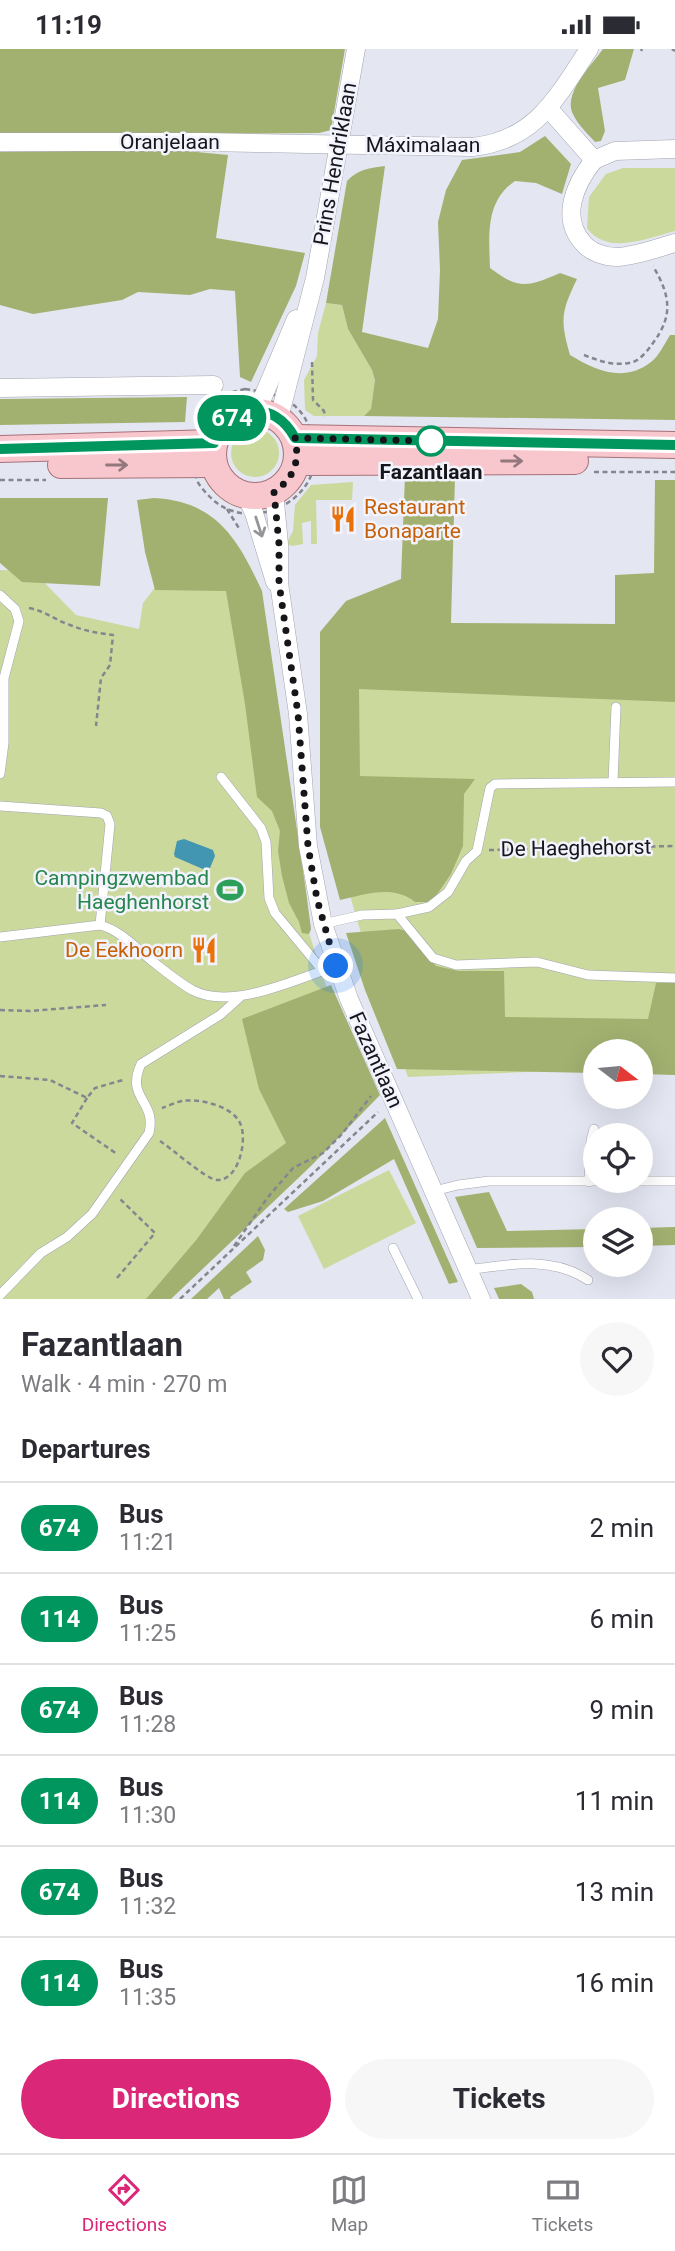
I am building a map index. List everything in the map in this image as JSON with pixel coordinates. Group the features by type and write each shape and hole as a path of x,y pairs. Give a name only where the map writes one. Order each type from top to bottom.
{"main road":[{"path":"204,454 230,419 243,413 285,425 675,460"},
{"path":"285,425 675,445"},
{"path":"204,454 220,478 250,504 261,496 274,501 292,475 285,425"},
{"path":"0,449 204,454"},
{"path":"0,465 204,454"}],"street":[{"name":"Prins Hendriklaan","path":"285,425 315,278 356,49"},
{"name":"Máximalaan","path":"339,144 473,147 489,145 522,132 549,110 589,49"},
{"path":"549,110 594,160"},
{"name":"Oranjelaan","path":"0,142 339,144"},
{"path":"675,149 615,151 594,160 582,176 570,209 576,235 588,250 603,255 615,257 675,243"},
{"path":"0,388 214,385"},
{"name":"Fazantlaan","path":"274,501 282,601 298,714 308,846 329,968 386,1080 481,1299"},
{"name":"Fazantlaan","path":"250,504 282,601"}],"lane":[{"path":"0,595 15,609 19,621 18,631 7,658 4,678 4,743 0,774"},
{"path":"613,782 616,707"},
{"path":"0,936 100,925 118,933 163,970 194,991 214,996 239,998 329,968 275,913 269,898 266,842 261,828 221,777"},
{"name":"De Haeghehorst","path":"323,923 362,915 397,915 429,907 438,901 447,892 466,861 477,851 490,788 495,784 675,782"},
{"path":"0,806 79,810 107,816 110,824 100,925"},
{"path":"397,915 432,958 456,964 537,962 587,975 675,978"},
{"path":"0,1295 41,1253 67,1237 92,1214 149,1133 149,1112 138,1092 135,1078 141,1064 220,1015 239,998"},
{"path":"434,1191 489,1181 583,1182"},
{"path":"653,1181 675,1181"},
{"path":"393,1248 418,1299"},
{"path":"468,1270 507,1265 547,1265 578,1273 589,1280"}],"path":[{"path":"584,355 616,364 634,361 646,352 661,330 667,319 667,302 661,281 643,251"},
{"path":"245,389 285,425 302,492 292,502 250,504 234,511 215,502 197,481 204,454 197,429 205,415 227,394 245,389"},
{"path":"15,609 31,608 49,613 66,624 85,631 113,635 110,665 102,678 96,726"},
{"name":"De Haeghehorst","path":"477,851 675,846"},
{"path":"0,1010 30,1011 106,1005"},
{"path":"0,1076 50,1080 87,1098"},
{"path":"128,1162 72,1123 95,1088 135,1078"},
{"path":"228,1254 268,1197 293,1168 323,1153 386,1080"},
{"path":"180,1299 394,1098"},
{"path":"149,1112 183,1101 207,1102 239,1119 243,1131 240,1155 233,1172 225,1179 215,1181 149,1133"},
{"path":"110,1189 155,1233 117,1278"}],"green space":[{"path":"0,49 345,49 331,130 319,133 0,135"},
{"path":"603,49 634,49 625,80 598,88 605,131 601,141 595,142 574,116 571,99 579,81"},
{"path":"545,136 571,164 562,194 536,183 515,181 505,189 498,199 491,220 490,268 516,283 540,281 560,273 577,279 564,316 570,355 600,370 620,373 641,368 657,356 670,335 675,335 675,420 364,416 371,409 375,380 372,370 348,329 342,305 326,303 347,181 369,168 385,166 362,332 428,348 438,319 438,222 446,190 462,160 520,152"},
{"path":"176,150 228,155 216,238 305,253 296,286 251,382 240,377 235,291 210,289 190,295 138,292 122,300 33,314 0,305 0,152"},
{"path":"623,168 675,168 675,231 640,241 616,243 595,236 587,228 589,197 606,174"},
{"path":"326,303 342,305 348,329 372,370 375,380 371,410 364,416 314,416 305,410 304,380 317,356 318,333"},
{"path":"243,392 251,393 199,436 205,421 215,408"},
{"path":"187,397 185,422 0,425 0,399"},
{"path":"255,429 272,436 279,453 272,470 255,477 238,470 231,453 238,436"},
{"path":"308,470 298,490 280,504 290,483"},
{"path":"405,476 455,477 451,623 615,624 615,575 654,573 655,480 675,480 675,702 359,689 360,776 475,779 464,794 463,846 451,874 436,896 427,902 415,902 397,893 378,892 340,900 320,827 320,632 346,601 401,579"},
{"path":"204,478 228,490 246,509 221,499"},
{"path":"353,482 352,500 316,500 317,544 311,544 311,521 302,523 303,544 286,544 293,531 295,505 311,485"},
{"path":"0,498 108,498 100,586 22,582 0,563"},
{"path":"154,498 194,506 222,526 244,555 262,591 306,891 311,929 309,934 302,933 289,903 278,851 280,831 272,811 257,797 226,591 155,590 145,552 137,500"},
{"path":"0,570 33,571 76,615 139,629 143,603 157,585 247,587 308,930 330,998 312,1159 166,1299 0,1299"},
{"path":"327,681 675,693 675,1066 653,1057 653,1039 583,1039 583,1070 408,1077 377,988 330,827"},
{"path":"399,929 406,931 436,966 459,971 504,971 505,1017 648,1019 656,983 675,983 675,1075 653,1074 653,1039 583,1039 583,1073 397,1069 365,990 346,933"},
{"path":"331,985 380,1095 311,1166 171,1299 146,1299 197,1239 245,1173 286,1143 259,1089 242,1019"},
{"path":"385,1118 458,1282 449,1284 394,1159 323,1201 288,1212 284,1209"},
{"path":"389,1170 416,1223 324,1269 298,1216"},
{"path":"489,1192 507,1231 583,1229 583,1247 477,1248 455,1197"},
{"path":"675,1227 675,1245 653,1246 653,1228"},
{"path":"258,1236 265,1250 263,1260 246,1272 252,1282 230,1297 231,1299 224,1299 219,1288 207,1299 191,1299"},
{"path":"521,1284 532,1292 534,1299 499,1299 494,1288"}],"water":[{"path":"184,839 213,850 215,856 210,868 205,870 175,857 177,841"}],"bus line":[{"name":"674","path":"0,449 214,443 220,430 230,419 257,411 279,418 295,438 675,445"}],"place":[{"name":"Fazantlaan","path":"431,441"},
{"name":"Restaurant Bonaparte","path":"343,519"},
{"name":"Campingzwembad Haeghenhorst","path":"230,890"},
{"name":"De Eekhoorn","path":"204,950"}],"route":[{"path":"336,966 317,899 308,846 293,663 279,583 280,558 274,492 292,475 298,450 295,438 431,441"}]}
